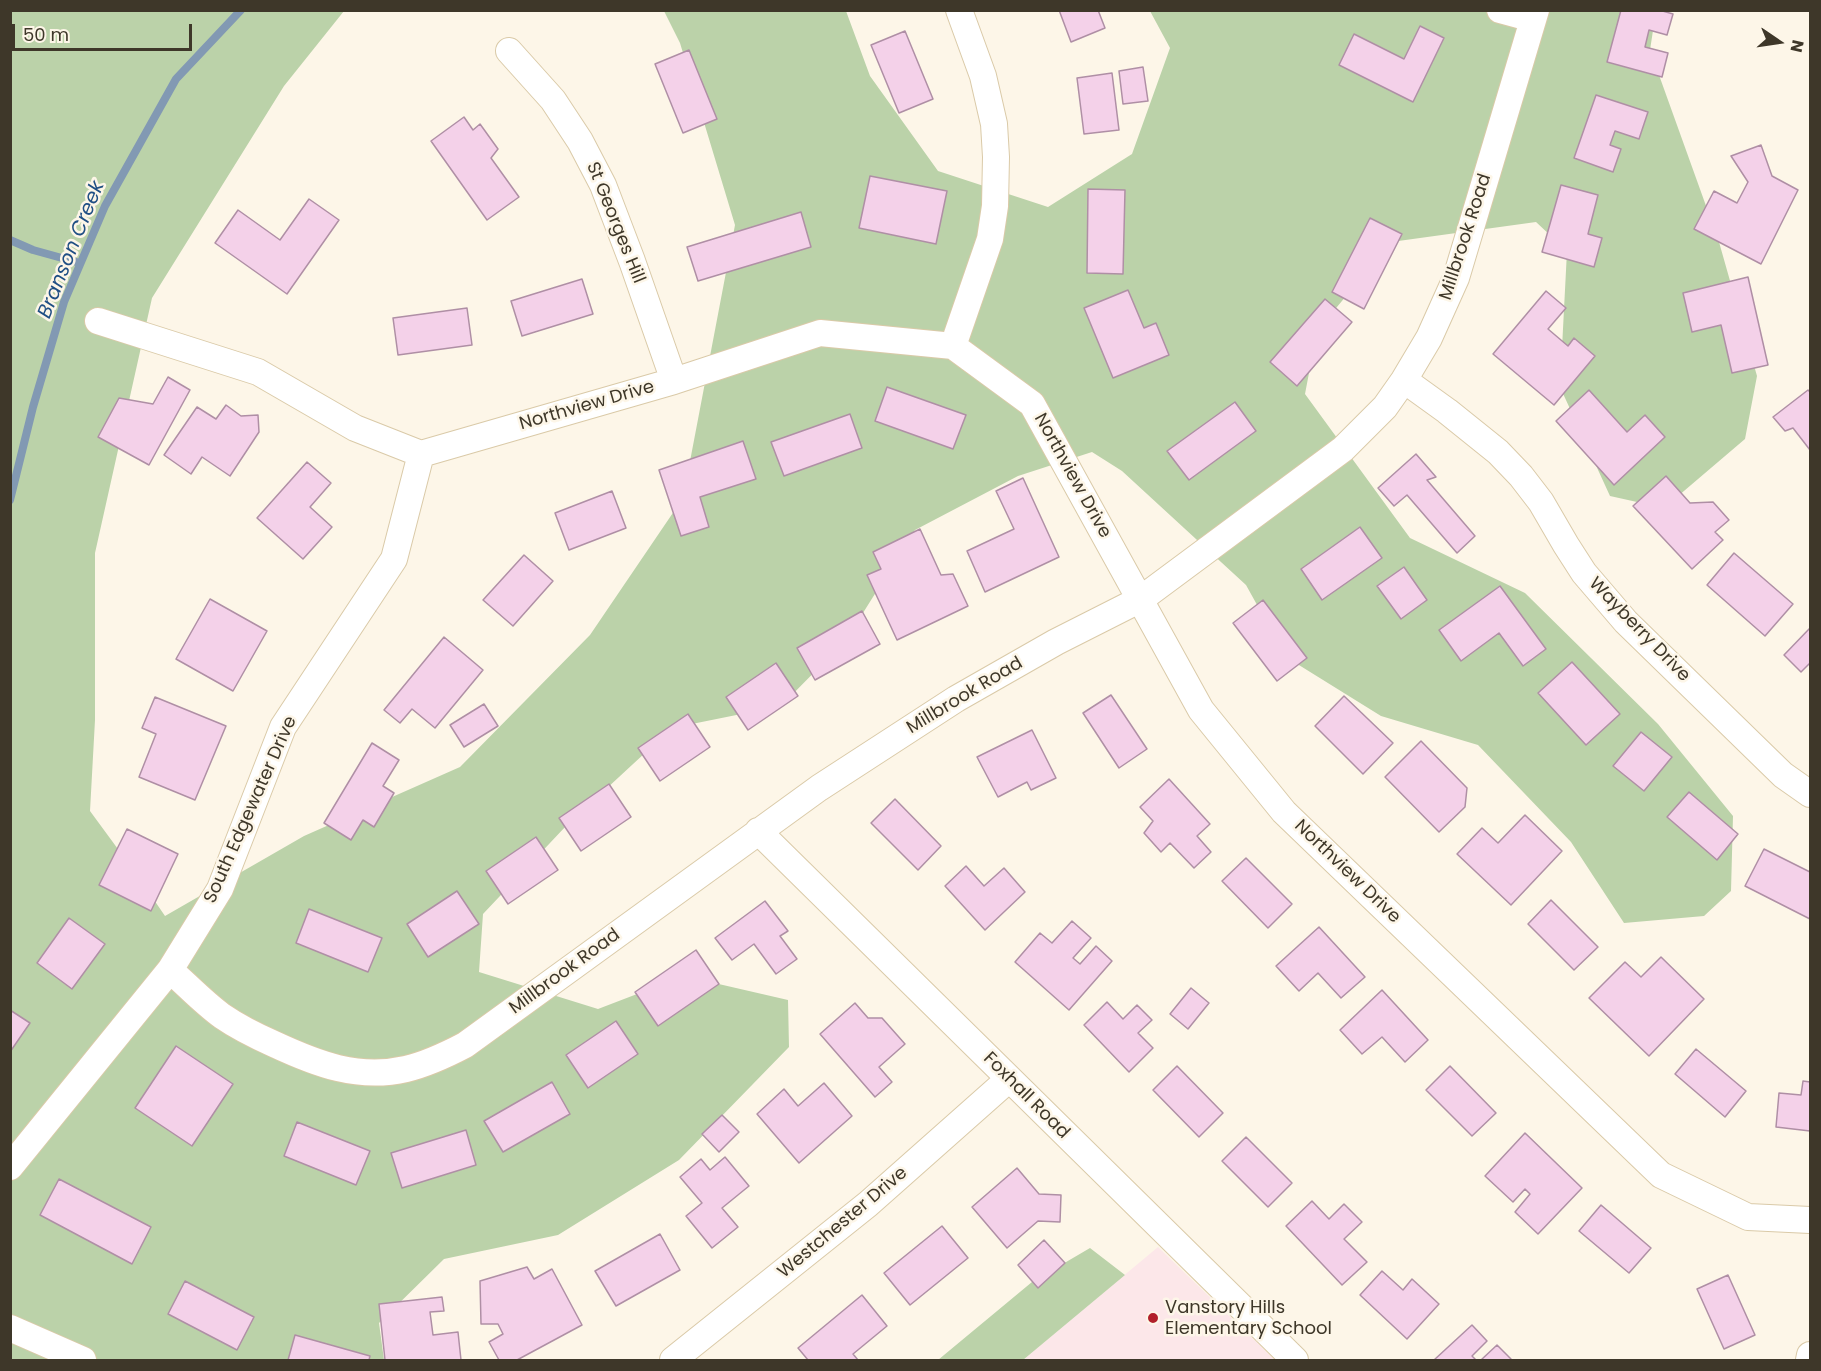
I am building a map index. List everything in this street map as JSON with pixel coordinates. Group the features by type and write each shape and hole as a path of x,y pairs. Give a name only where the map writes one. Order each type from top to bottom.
{"street":[{"path":"953,346 990,238 995,206 996,157 994,124 983,76 959,10"},
{"path":"1500,10 1534,15"},
{"name":"Millbrook Road","path":"170,970 220,1015 248,1032 308,1060 339,1070 372,1073 404,1069 436,1060 465,1045 819,788 956,699 1056,642 1141,598 1343,449 1385,407 1404,380 1429,338 1456,278 1534,15"},
{"name":"St Georges Hill","path":"509,51 553,100 580,141 603,184 674,381"},
{"path":"98,321 258,372 355,428 422,454"},
{"name":"Northview Drive","path":"422,454 674,381 820,333 953,346 1032,404 1201,710 1284,812 1661,1176 1748,1217 1810,1220"},
{"name":"Wayberry Drive","path":"1404,380 1498,452 1521,476 1534,494 1584,573 1626,622 1783,775 1810,794"},
{"name":"South Edgewater Drive","path":"10,1167 170,970 220,889 283,727 394,559 422,454"},
{"name":"Foxhall Road","path":"758,831 1295,1360"},
{"name":"Westchester Drive","path":"673,1360 868,1204 1009,1079"},
{"path":"10,1328 83,1360"},
{"path":"1809,1360 1810,1355"}],"shaded area":[{"name":"Vanstory Hills Elementary School","path":"1158,1247 1275,1360 1023,1360"}],"green space":[{"path":"10,11 344,11 284,86 152,298 95,553 95,720 90,811 165,916 304,836 460,767 590,635 683,498 735,225 680,43 664,11 846,11 870,76 938,171 1048,207 1132,154 1170,48 1150,11 1656,11 1650,50 1719,242 1757,376 1745,439 1664,508 1610,496 1560,387 1567,251 1536,222 1391,242 1317,331 1305,394 1410,538 1525,593 1658,724 1733,816 1731,891 1704,916 1624,923 1571,842 1478,745 1381,716 1286,657 1246,585 1122,471 1092,452 1018,476 915,530 846,640 781,706 672,728 566,826 483,914 479,972 598,1009 684,976 788,1000 789,1047 679,1160 558,1235 444,1259 379,1323 384,1360 11,1360"},
{"path":"1090,1248 1125,1275 1023,1360 938,1360 1032,1282"}],"building":[{"path":"1059,10 1098,10 1105,28 1071,42"},
{"path":"1621,10 1659,10 1673,14 1667,35 1649,30 1645,47 1668,53 1662,77 1607,62"},
{"path":"1420,26 1444,38 1413,102 1339,65 1354,34 1404,59"},
{"path":"905,31 933,99 899,113 871,45"},
{"path":"689,50 717,119 683,133 655,64"},
{"path":"1143,67 1148,101 1123,104 1119,71"},
{"path":"1112,73 1119,130 1084,134 1077,78"},
{"path":"1596,95 1648,112 1639,139 1615,131 1610,145 1621,149 1613,172 1574,158"},
{"path":"464,117 473,130 480,124 498,149 491,158 519,197 487,220 431,141"},
{"path":"1761,145 1772,176 1798,190 1761,264 1694,229 1714,191 1737,203 1748,182 1731,156"},
{"path":"870,176 947,191 936,244 859,228"},
{"path":"1561,185 1598,195 1588,234 1602,238 1594,267 1542,252"},
{"path":"1088,189 1125,190 1123,274 1087,273"},
{"path":"309,199 339,220 287,294 215,243 238,210 280,240"},
{"path":"801,212 811,247 698,281 687,247"},
{"path":"1370,218 1402,234 1364,309 1332,292"},
{"path":"1748,277 1768,365 1732,373 1721,325 1692,332 1683,293"},
{"path":"582,279 593,314 522,336 511,301"},
{"path":"1128,290 1144,328 1156,323 1169,355 1113,378 1084,308"},
{"path":"1546,291 1566,308 1548,329 1568,346 1574,338 1595,356 1554,405 1493,354"},
{"path":"1325,299 1352,322 1297,386 1270,362"},
{"path":"467,308 472,345 398,355 393,318"},
{"path":"168,377 190,390 149,465 98,437 119,398 153,404"},
{"path":"887,387 966,415 953,449 875,421"},
{"path":"1589,390 1627,432 1645,415 1665,437 1614,485 1556,421"},
{"path":"1808,390 1810,392 1810,450 1793,428 1785,431 1773,417"},
{"path":"1235,402 1256,431 1189,480 1167,451"},
{"path":"226,405 241,416 258,415 259,432 230,476 202,457 191,474 164,455 197,407 216,419"},
{"path":"850,414 862,448 784,476 771,442"},
{"path":"743,441 756,479 700,497 709,527 681,536 659,470"},
{"path":"1416,454 1436,477 1427,480 1475,536 1457,553 1407,495 1394,506 1378,488"},
{"path":"307,462 331,483 310,507 332,527 303,559 257,518"},
{"path":"1666,476 1690,503 1713,502 1729,520 1715,532 1723,540 1692,569 1633,506"},
{"path":"1023,478 1059,557 985,592 967,551 1014,529 996,491"},
{"path":"612,491 626,528 569,550 555,513"},
{"path":"1360,527 1382,558 1322,600 1301,569"},
{"path":"920,529 941,575 953,574 968,606 897,640 867,575 881,569 873,552"},
{"path":"1734,553 1793,604 1765,636 1707,585"},
{"path":"524,555 553,581 513,626 483,600"},
{"path":"1404,567 1427,600 1401,619 1377,586"},
{"path":"1500,586 1546,649 1523,666 1499,633 1461,661 1439,630"},
{"path":"210,599 267,631 233,691 176,659"},
{"path":"1263,600 1307,658 1277,681 1233,623"},
{"path":"862,611 880,644 815,680 797,648"},
{"path":"1810,628 1810,663 1801,672 1784,655"},
{"path":"444,637 483,670 435,728 412,709 400,723 384,710"},
{"path":"1572,662 1620,714 1586,745 1538,693"},
{"path":"776,663 798,696 748,730 726,697"},
{"path":"1111,695 1147,749 1119,768 1083,713"},
{"path":"1344,696 1393,743 1363,774 1315,726"},
{"path":"155,697 226,726 195,800 139,777 156,734 142,728"},
{"path":"484,704 498,726 464,747 450,725"},
{"path":"688,714 710,747 660,781 638,748"},
{"path":"1032,730 1056,778 1031,790 1027,782 998,797 977,757"},
{"path":"1641,732 1672,757 1644,791 1613,766"},
{"path":"1421,741 1467,788 1465,807 1439,832 1385,777"},
{"path":"372,743 399,760 383,786 394,793 374,827 363,820 351,840 324,823"},
{"path":"1169,779 1210,824 1197,836 1211,852 1194,868 1170,843 1161,852 1144,833 1153,821 1140,807"},
{"path":"609,784 631,817 581,851 559,818"},
{"path":"1689,792 1738,834 1717,860 1667,817"},
{"path":"895,799 941,846 918,870 871,823"},
{"path":"1525,815 1562,851 1511,905 1457,854 1482,828 1498,843"},
{"path":"127,829 178,854 151,911 99,885"},
{"path":"536,837 558,870 508,904 486,871"},
{"path":"1764,849 1810,872 1810,919 1745,886"},
{"path":"1246,858 1292,904 1268,928 1222,881"},
{"path":"966,866 984,886 1004,868 1025,892 985,930 945,886"},
{"path":"457,891 479,924 428,957 407,924"},
{"path":"1551,900 1598,947 1574,970 1528,924"},
{"path":"765,901 788,931 780,936 797,959 776,974 754,944 732,960 715,938"},
{"path":"309,909 382,938 368,972 296,943"},
{"path":"69,918 105,944 72,989 37,963"},
{"path":"1072,921 1091,938 1073,958 1080,964 1096,946 1112,961 1069,1010 1015,962 1040,933 1052,943"},
{"path":"1319,927 1365,977 1341,998 1318,973 1299,991 1276,966"},
{"path":"696,950 719,984 658,1026 635,992"},
{"path":"1661,957 1704,999 1649,1056 1589,998 1625,962 1641,977"},
{"path":"1191,988 1209,1003 1188,1029 1170,1014"},
{"path":"1382,990 1428,1040 1405,1062 1382,1037 1362,1054 1340,1030"},
{"path":"1107,1002 1123,1019 1137,1005 1152,1020 1138,1033 1153,1048 1129,1072 1084,1025"},
{"path":"855,1003 868,1018 882,1018 905,1044 879,1067 892,1082 875,1097 820,1034"},
{"path":"10,1010 30,1023 10,1052"},
{"path":"616,1021 638,1054 588,1088 566,1055"},
{"path":"176,1046 233,1084 192,1146 135,1108"},
{"path":"1696,1049 1746,1091 1725,1117 1675,1074"},
{"path":"1177,1066 1223,1113 1199,1137 1153,1090"},
{"path":"1450,1066 1496,1113 1472,1136 1426,1090"},
{"path":"1803,1081 1810,1082 1810,1131 1776,1127 1779,1093 1801,1095"},
{"path":"552,1082 570,1114 503,1152 484,1121"},
{"path":"824,1083 852,1116 799,1163 757,1114 784,1089 798,1106"},
{"path":"722,1115 739,1132 719,1152 702,1134"},
{"path":"297,1122 370,1151 356,1185 284,1156"},
{"path":"466,1130 476,1165 402,1188 391,1153"},
{"path":"1525,1133 1582,1188 1538,1234 1515,1212 1530,1194 1525,1189 1513,1202 1485,1176"},
{"path":"1246,1137 1292,1183 1268,1207 1222,1161"},
{"path":"725,1157 749,1186 722,1208 738,1227 712,1248 686,1216 702,1203 680,1177 701,1159 710,1170"},
{"path":"1017,1168 1039,1194 1061,1195 1060,1222 1038,1221 1007,1248 972,1207"},
{"path":"59,1179 151,1227 132,1264 40,1215"},
{"path":"1312,1201 1329,1219 1344,1204 1362,1222 1344,1239 1367,1262 1342,1285 1286,1226"},
{"path":"1601,1205 1651,1248 1629,1273 1579,1231"},
{"path":"942,1226 968,1258 910,1305 884,1273"},
{"path":"660,1234 680,1270 616,1306 595,1271"},
{"path":"1044,1240 1065,1263 1038,1288 1018,1265"},
{"path":"527,1267 534,1279 552,1269 582,1325 517,1360 499,1360 489,1342 503,1334 498,1324 481,1324 480,1281"},
{"path":"1382,1271 1403,1290 1412,1279 1439,1304 1407,1339 1360,1295"},
{"path":"1728,1275 1755,1335 1724,1349 1697,1289"},
{"path":"185,1281 254,1317 237,1350 168,1314"},
{"path":"862,1295 887,1326 853,1354 858,1360 808,1360 798,1348"},
{"path":"442,1297 444,1311 430,1312 433,1335 458,1332 461,1360 385,1360 379,1304"},
{"path":"1472,1325 1487,1341 1472,1356 1476,1360 1434,1360"},
{"path":"295,1335 370,1356 369,1360 288,1360"},
{"path":"1497,1345 1511,1359 1481,1360"}],"waterway":[{"name":"Branson Creek","path":"10,500 33,407 64,302 105,206 176,79 241,10"},
{"path":"10,240 33,250 80,263"}],"place":[{"name":"Vanstory Hills Elementary School","path":"1153,1318"}]}
